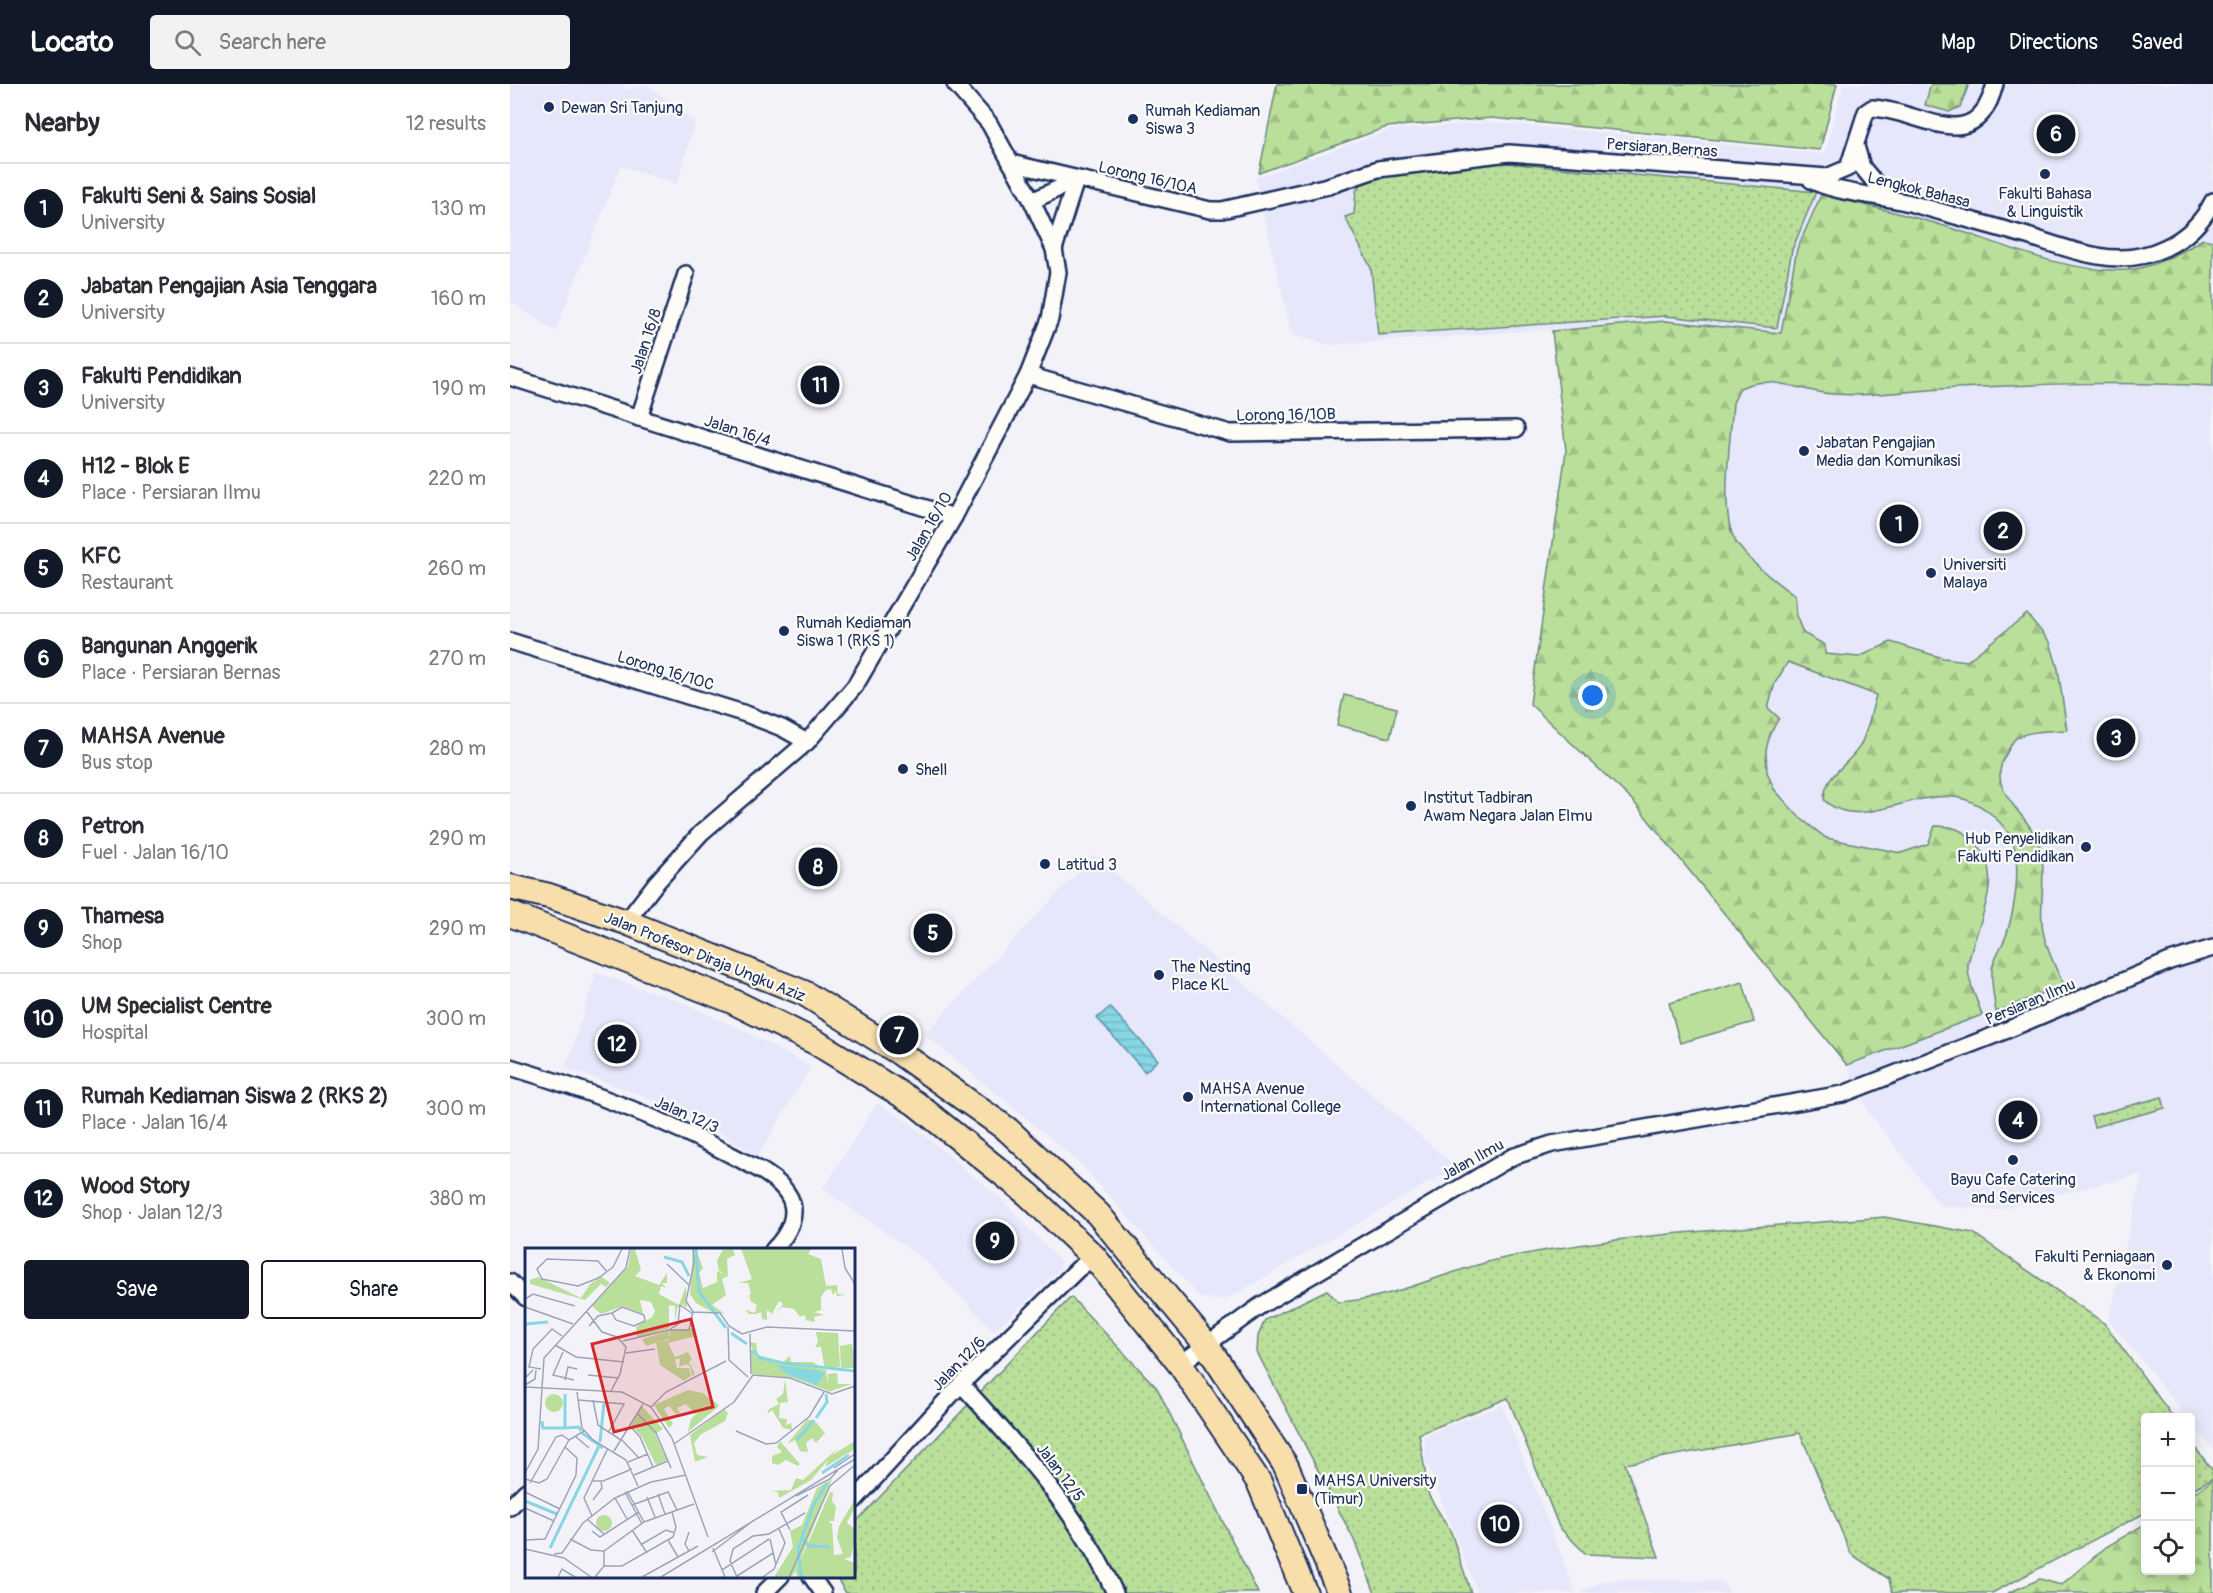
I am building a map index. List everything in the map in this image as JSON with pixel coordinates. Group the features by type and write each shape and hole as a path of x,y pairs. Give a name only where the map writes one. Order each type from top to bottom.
{"main road":[{"path":"510,876 549,896"},
{"name":"Jalan Profesor Diraja Ungku Aziz","path":"510,887 549,896 626,922 804,993 900,1053 1008,1130 1098,1214 1206,1344 1286,1466 1340,1593"},
{"name":"Jalan Profesor Diraja Ungku Aziz","path":"510,914 730,1000 817,1043 915,1103 1028,1194 1094,1257 1180,1364 1259,1482 1305,1593"},
{"path":"510,923 541,926"}],"street":[{"name":"Jalan 16/10","path":"626,922 656,883 701,833 807,742 855,686 954,517 1028,375 1050,319 1057,291 1058,272 1054,249 1032,201 989,123 955,84"},
{"name":"Persiaran Bernas","path":"1260,201 1328,186 1378,169 1468,156 1509,153 1827,177 1839,174 1848,168 1866,112 1872,108 1960,128 1977,119 1986,108 1995,84"},
{"path":"1856,146 1862,167 1887,197"},
{"path":"1011,164 1076,180 1054,249"},
{"name":"Lengkok Bahasa","path":"1806,177 1827,186 1887,197 2100,257 2122,257 2165,248 2185,238 2201,223 2213,201"},
{"name":"Lorong 16/10A","path":"1032,201 1076,180 1100,183 1210,210 1260,201"},
{"name":"Jalan 16/8","path":"639,418 686,274"},
{"name":"Lorong 16/10B","path":"1028,375 1230,433 1516,429"},
{"name":"Jalan 16/4","path":"510,377 954,517"},
{"name":"Lorong 16/10C","path":"510,641 746,714 782,728 807,742"},
{"name":"Persiaran Ilmu","path":"1861,1088 1995,1035 2170,961 2213,948"},
{"name":"Jalan 12/3","path":"510,1067 641,1113 699,1138 761,1170 787,1192 793,1207 791,1227 776,1246"},
{"name":"Jalan Ilmu","path":"1180,1364 1260,1306 1512,1157 1552,1144 1843,1094 1861,1088"},
{"name":"Jalan 12/6","path":"855,1500 962,1384 1078,1269 1094,1257"},
{"path":"510,1282 525,1297"},
{"name":"Jalan 12/5","path":"962,1384 1035,1464 1098,1556 1115,1593"},
{"path":"510,1507 525,1492"},
{"path":"764,1593 779,1578"},
{"path":"812,1578 823,1593"}],"shaded area":[{"path":"510,84 626,84 623,90 647,85 695,122 677,184 621,166 555,331 510,301"},
{"name":"Universiti Malaya","path":"1843,84 2213,84 2213,1449 2195,1427 2195,1413 2184,1413 2109,1320 2142,1174 1996,1210 1941,1206 1869,1112 1847,1065 1633,801 1665,321 1331,345 1292,335 1255,178 1390,130 1490,122 1825,154"},
{"name":"MAHSA Avenue International College","path":"1094,855 1456,1167 1225,1300 1200,1298 1078,1161 924,1034"},
{"path":"596,973 674,999 747,1032 811,1067 758,1156 706,1124 639,1094 566,1068"},
{"path":"877,1103 911,1124 999,1197 1061,1262 1058,1271 994,1331 926,1261 823,1189"},
{"path":"1502,1405 1576,1593 1478,1593 1425,1459 1424,1436"},
{"path":"1626,1579 1723,1581 1729,1593 1580,1593 1603,1581"}],"green space":[{"path":"1277,84 1837,84 1820,150 1491,118 1387,127 1259,173"},
{"path":"1931,84 1969,84 1960,107 1949,112 1925,105"},
{"path":"1484,161 1816,192 1792,250 1777,328 1666,316 1378,335 1371,268 1345,217 1354,214 1356,191 1363,181"},
{"path":"1821,195 1921,219 2061,263 2105,270 2137,269 2167,259 2203,239 2213,241 2213,386 2053,384 1848,395 1821,393 1763,382 1740,388 1733,403 1727,508 1733,536 1751,560 1795,596 1796,615 1803,633 1825,645 1825,654 1859,657 1891,642 1943,658 1967,661 2027,614 2050,642 2058,669 2067,730 2025,734 2019,737 2014,740 2000,770 2001,783 2006,795 2038,842 2043,864 2043,932 2063,985 1996,1012 1992,986 1993,966 2007,933 2016,888 2017,864 2013,842 2009,834 1991,814 1969,801 1947,796 1924,798 1860,812 1841,810 1824,800 1828,783 1861,744 1876,695 1788,662 1775,683 1768,708 1779,718 1770,734 1766,750 1767,772 1774,789 1799,817 1826,838 1901,853 1928,844 1935,826 1952,828 1962,831 1975,843 1985,857 1989,872 1986,903 1968,966 1971,984 1982,1015 1847,1065 1633,801 1530,704 1566,451 1552,331 1665,321 1781,333 1797,249"},
{"path":"1344,695 1397,708 1390,738 1337,725"},
{"path":"1743,982 1754,1022 1680,1043 1669,1003"},
{"path":"2162,1097 2165,1108 2094,1127 2091,1116"},
{"path":"1884,1217 1973,1233 2104,1323 2170,1413 2141,1413 2141,1515 1992,1593 1892,1593 1889,1579 1851,1554 1800,1433 1625,1464 1659,1557 1586,1554 1559,1527 1508,1398 1419,1434 1429,1496 1451,1532 1471,1593 1375,1593 1354,1540 1257,1352 1258,1336 1265,1320 1327,1290 1338,1302 1359,1300 1380,1296 1500,1259 1595,1243 1691,1232"},
{"path":"1071,1297 1157,1388 1258,1593 846,1593 837,1578 855,1578 855,1523"},
{"path":"2195,1448 2213,1471 2213,1478 2195,1488"},
{"path":"2213,1480 2213,1593 2008,1593 2040,1579 2061,1585 2106,1547 2141,1526 2141,1575 2195,1575 2195,1492"}],"water":[{"path":"1110,1007 1158,1060 1145,1072 1097,1018"}],"place":[{"name":"Dewan Sri Tanjung","path":"549,107"},
{"name":"Rumah Kediaman Siswa 3","path":"1133,119"},
{"name":"Bangunan Anggerik","path":"2056,134"},
{"name":"Fakulti Bahasa & Linguistik","path":"2045,174"},
{"name":"Rumah Kediaman Siswa 2 (RKS 2)","path":"820,385"},
{"name":"Jabatan Pengajian Media dan Komunikasi","path":"1804,451"},
{"name":"Fakulti Seni & Sains Sosial","path":"1899,524"},
{"name":"Jabatan Pengajian Asia Tenggara","path":"2003,531"},
{"name":"Universiti Malaya","path":"1931,573"},
{"name":"Rumah Kediaman Siswa 1 (RKS 1)","path":"784,631"},
{"name":"Fakulti Pendidikan","path":"2116,738"},
{"name":"Shell","path":"903,769"},
{"name":"Institut Tadbiran Awam Negara Jalan Elmu","path":"1411,806"},
{"name":"Hub Penyelidikan Fakulti Pendidikan","path":"2086,847"},
{"name":"Latitud 3","path":"1045,864"},
{"name":"Petron","path":"818,867"},
{"name":"KFC","path":"933,933"},
{"name":"The Nesting Place KL","path":"1159,975"},
{"name":"MAHSA Avenue","path":"899,1035"},
{"name":"Wood Story","path":"617,1044"},
{"name":"MAHSA Avenue International College","path":"1188,1097"},
{"name":"H12 - Blok E","path":"2018,1120"},
{"name":"Bayu Cafe Catering and Services","path":"2013,1160"},
{"name":"Thamesa","path":"995,1241"},
{"name":"Fakulti Perniagaan & Ekonomi","path":"2167,1265"},
{"name":"MAHSA University (Timur)","path":"1302,1489"},
{"name":"UM Specialist Centre","path":"1500,1524"}]}
